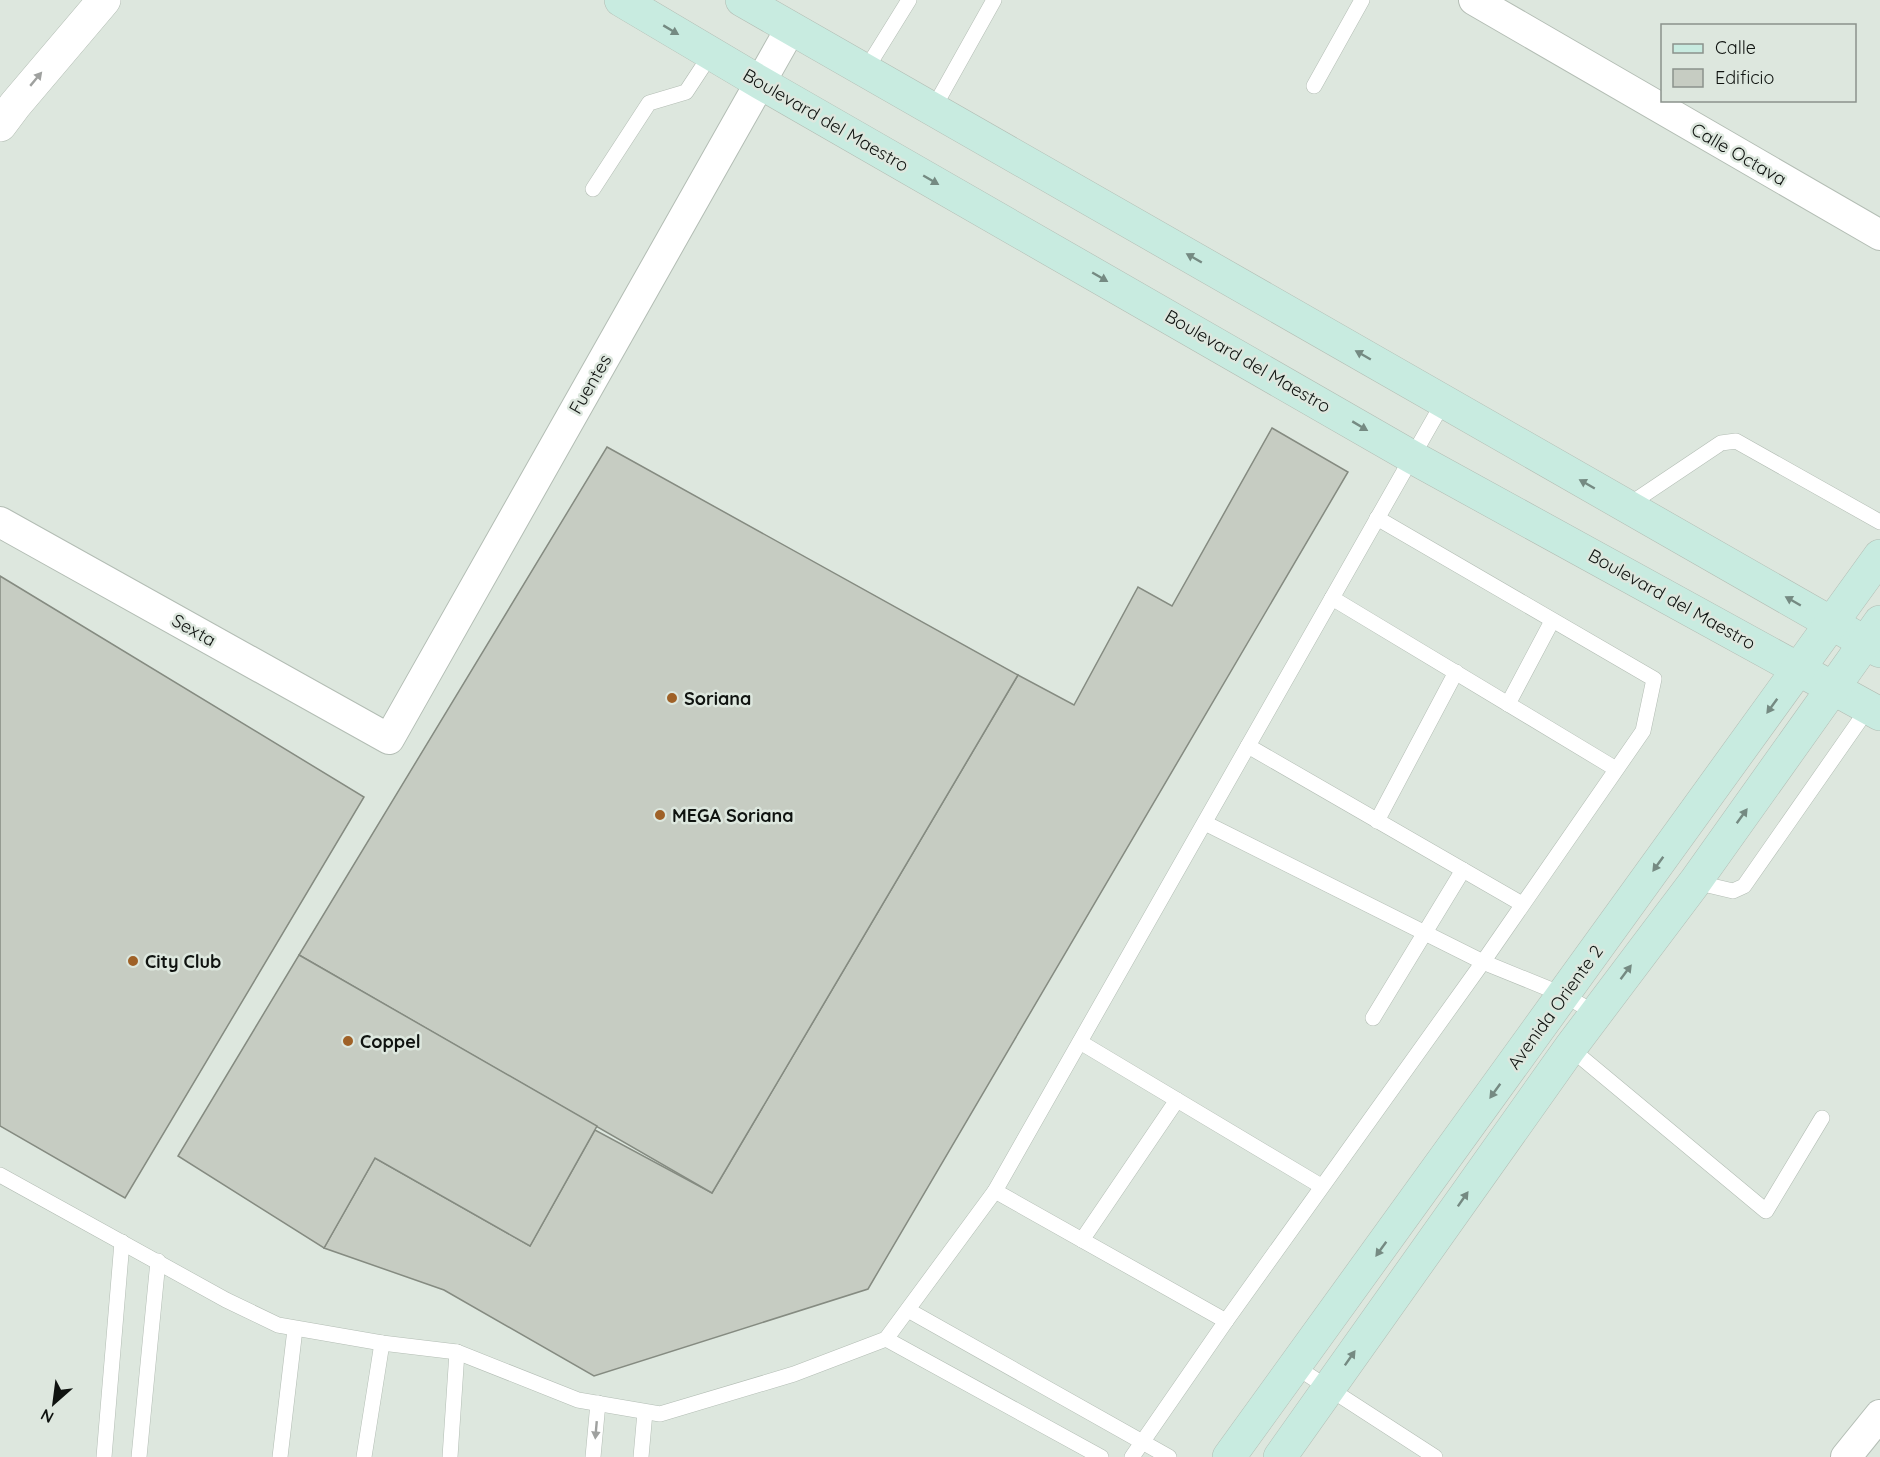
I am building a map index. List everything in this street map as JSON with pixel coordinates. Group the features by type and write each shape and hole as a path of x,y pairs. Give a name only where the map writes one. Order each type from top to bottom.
{"main road":[{"name":"Boulevard del Maestro","path":"621,0 761,84 1412,456 1875,711"},
{"path":"742,0 1832,623 1875,639"},
{"name":"Avenida Oriente 2","path":"1230,1457 1880,556"},
{"name":"Avenida Oriente 2","path":"1280,1457 1569,1048 1695,882 1833,688 1875,639"}],"street":[{"path":"5,109 104,0"},
{"name":"Calle Octava","path":"1474,0 1880,236"},
{"name":"Fuentes","path":"389,739 791,28"},
{"name":"Sexta","path":"0,522 389,739"},
{"path":"1846,1457 1880,1416"}],"lane":[{"path":"865,70 909,0"},
{"path":"933,109 994,0"},
{"path":"1314,86 1362,0"},
{"path":"593,189 649,103 686,92 711,54"},
{"path":"0,1174 226,1300 278,1325 382,1344 457,1352 578,1400 660,1414 794,1374 886,1339 995,1191 1444,401"},
{"path":"1627,507 1721,442 1736,441 1880,522"},
{"path":"1132,1457 1321,1186 1483,962 1643,731 1654,679 1377,519"},
{"path":"1332,598 1616,769"},
{"path":"1508,704 1552,621"},
{"path":"1377,821 1456,672"},
{"path":"1695,882 1733,891 1744,886 1875,711"},
{"path":"1248,746 1522,904"},
{"path":"1205,823 1483,962 1564,995 1595,1013"},
{"path":"1373,1018 1463,870"},
{"path":"1080,1042 1321,1186"},
{"path":"1569,1048 1766,1211 1822,1118"},
{"path":"1082,1240 1177,1100"},
{"path":"995,1191 1226,1321"},
{"path":"104,1457 122,1242"},
{"path":"140,1457 158,1261"},
{"path":"908,1310 1168,1457"},
{"path":"280,1457 295,1329"},
{"path":"886,1339 1101,1457"},
{"path":"364,1457 382,1344"},
{"path":"450,1457 457,1352"},
{"path":"1296,1367 1435,1457"},
{"path":"594,1457 598,1403"},
{"path":"641,1457 645,1412"}],"building":[{"path":"1272,428 1348,472 868,1289 594,1376 444,1290 324,1248 375,1158 530,1246 595,1130 712,1193 1018,675 1074,705 1138,587 1172,606"},
{"name":"MEGA Soriana","path":"607,447 1018,675 712,1193 299,955"},
{"name":"City Club","path":"0,576 364,797 125,1198 0,1126"},
{"name":"Coppel","path":"299,955 597,1126 530,1246 375,1158 324,1248 178,1156"}],"place":[{"name":"Soriana","path":"672,698"},
{"name":"MEGA Soriana","path":"660,815"},
{"name":"City Club","path":"133,961"},
{"name":"Coppel","path":"348,1041"}]}
